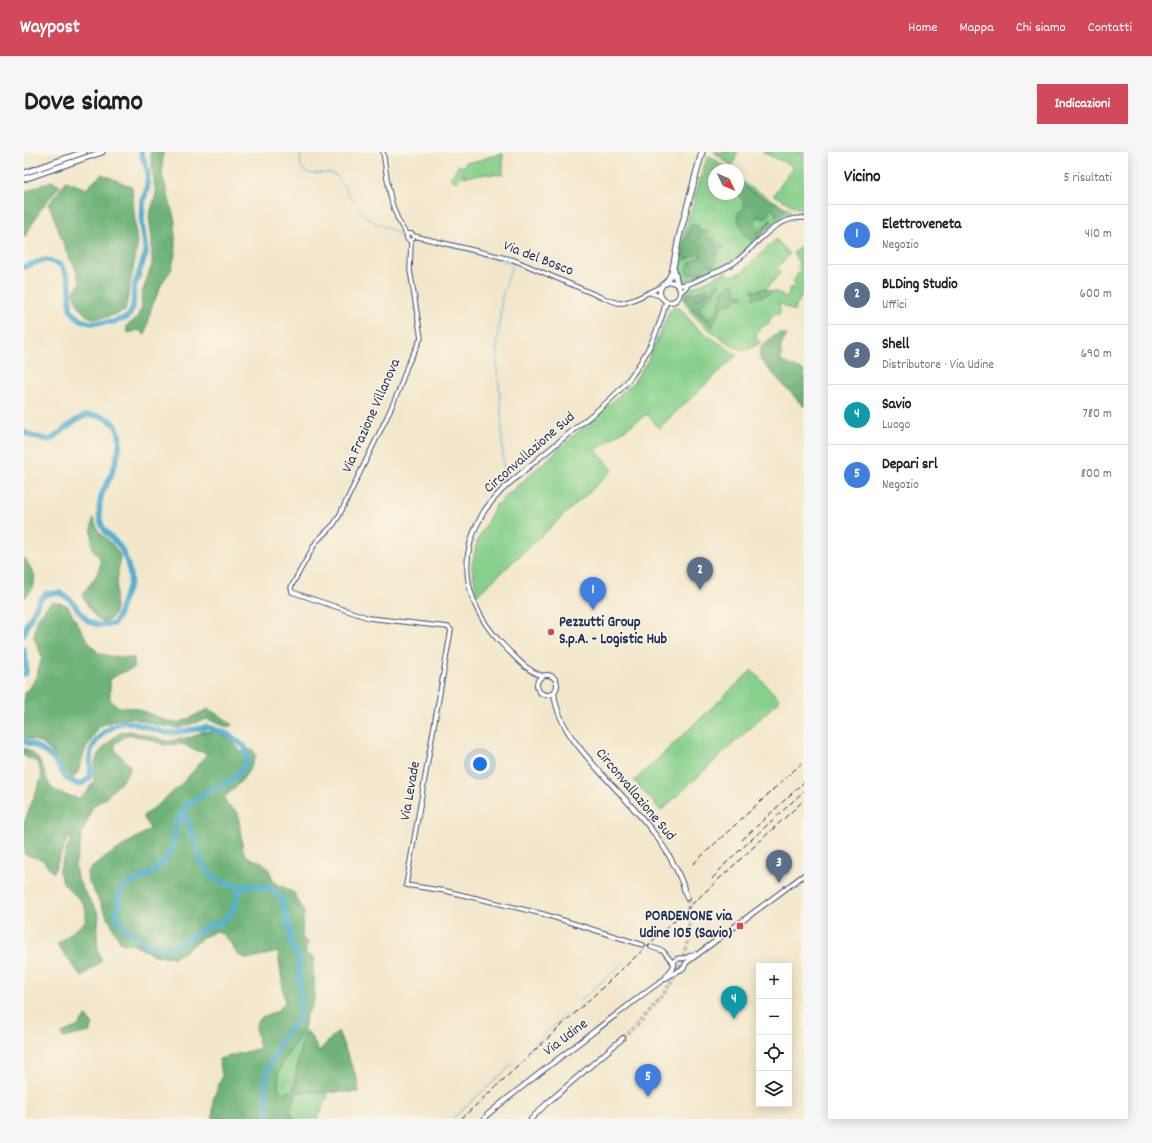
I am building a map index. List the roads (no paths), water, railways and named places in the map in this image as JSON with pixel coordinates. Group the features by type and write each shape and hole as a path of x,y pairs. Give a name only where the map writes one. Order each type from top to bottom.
{"highway":[{"path":"24,179 84,152"},
{"path":"24,173 38,172 102,152"},
{"path":"666,283 670,278 674,267 679,237 701,152"},
{"path":"674,267 677,284"}],"main road":[{"path":"673,282 677,284 681,292 680,298 667,302 660,296 661,287 666,283 673,282"},
{"name":"Circonvallazione Sud","path":"542,676 528,670 490,630 483,621 474,602 468,578 468,565 472,538 476,525 482,513 503,489 625,385 650,345 667,302"},
{"path":"528,670 537,682 537,690 546,696 558,711"},
{"path":"537,682 542,676 549,675 555,679 557,686 554,693 558,711"},
{"path":"546,696 554,693"},
{"name":"Circonvallazione Sud","path":"558,711 576,744 646,823 663,846 677,871 687,898"},
{"path":"684,961 701,951 804,875"},
{"path":"664,980 674,963 679,958 684,961"},
{"path":"664,980 684,968 684,961"},
{"path":"674,963 679,970"},
{"name":"Via Udine","path":"485,1119 534,1077 664,980"},
{"path":"531,1119 540,1109 623,1038"}],"street":[{"path":"383,152 392,207 407,235 408,240 411,241 414,236 410,234 407,235"},
{"path":"677,284 688,284 729,266 743,256 774,227 796,218 804,218"},
{"name":"Via del Bosco","path":"414,236 514,260 618,303 629,302 661,287"},
{"name":"Via Frazione Villanova","path":"292,585 316,542 334,524 339,516 387,417 399,390 407,366 421,338 410,270 411,241"},
{"path":"681,292 688,284"},
{"path":"650,293 660,296"},
{"name":"Via Levade","path":"292,585 290,587 292,592 369,618 448,627 451,630 406,886 446,891 543,914 643,946"},
{"path":"651,947 662,951 674,963"}],"waterway":[{"path":"24,267 43,260 48,260 61,265 70,286 70,308 81,320 90,323 113,322 126,318 130,314 133,307 134,287 146,253 142,223 143,201 147,189 148,172 141,152"},
{"path":"300,152 301,166 305,171 309,173 331,173 335,175 342,183 353,201"},
{"path":"357,207 370,220 396,232 404,239"},
{"path":"445,245 513,263 502,296 497,344 504,483"},
{"path":"24,432 31,436 50,440 76,420 88,415 104,417 115,425 120,438 118,453 110,478 101,497 100,516 104,530 120,546 129,568 130,579 118,617 113,624 98,625 88,621 71,600 60,593 46,594 39,601 27,625 24,635"},
{"path":"505,493 521,504 526,516"},
{"path":"24,649 26,665 26,673 24,674"},
{"path":"24,741 39,748 50,756 56,762 66,778 77,784 83,783 91,775 91,750 96,741 104,732 124,722 133,723 166,733 208,727 228,734 245,747 247,756 246,763 237,776 225,784 205,792 185,807 177,822 172,850 162,863 149,875 125,885 120,892 116,917 126,930 137,936 147,945 153,948 172,949 207,927 223,921 228,917 235,906 240,890 243,887 266,887 276,892 281,898 290,928 291,943 298,957 301,1009 299,1018 282,1039 268,1070 265,1085 268,1119"},
{"path":"184,809 199,856 210,874 227,884 243,887"},
{"path":"580,1001 624,962"},
{"path":"527,1051 566,1014"},
{"path":"452,1119 515,1062"}],"tunnel":[{"path":"623,1038 652,1008 664,993 674,976 682,958 687,939 689,919 687,898"},
{"path":"643,945 651,947"}],"railway":[{"path":"693,864 804,761"},
{"path":"742,840 804,782"},
{"path":"712,879 725,864 804,791"},
{"path":"461,1119 804,800"}],"place":[{"name":"BLDing Studio","path":"700,590"},
{"name":"Elettroveneta","path":"593,610"},
{"name":"Pezzutti Group S.p.A. - Logistic Hub","path":"551,632"},
{"name":"Shell","path":"779,883"},
{"name":"PORDENONE via Udine 105 (Savio)","path":"740,926"},
{"name":"Savio","path":"734,1019"},
{"name":"Depari srl","path":"648,1097"}]}
